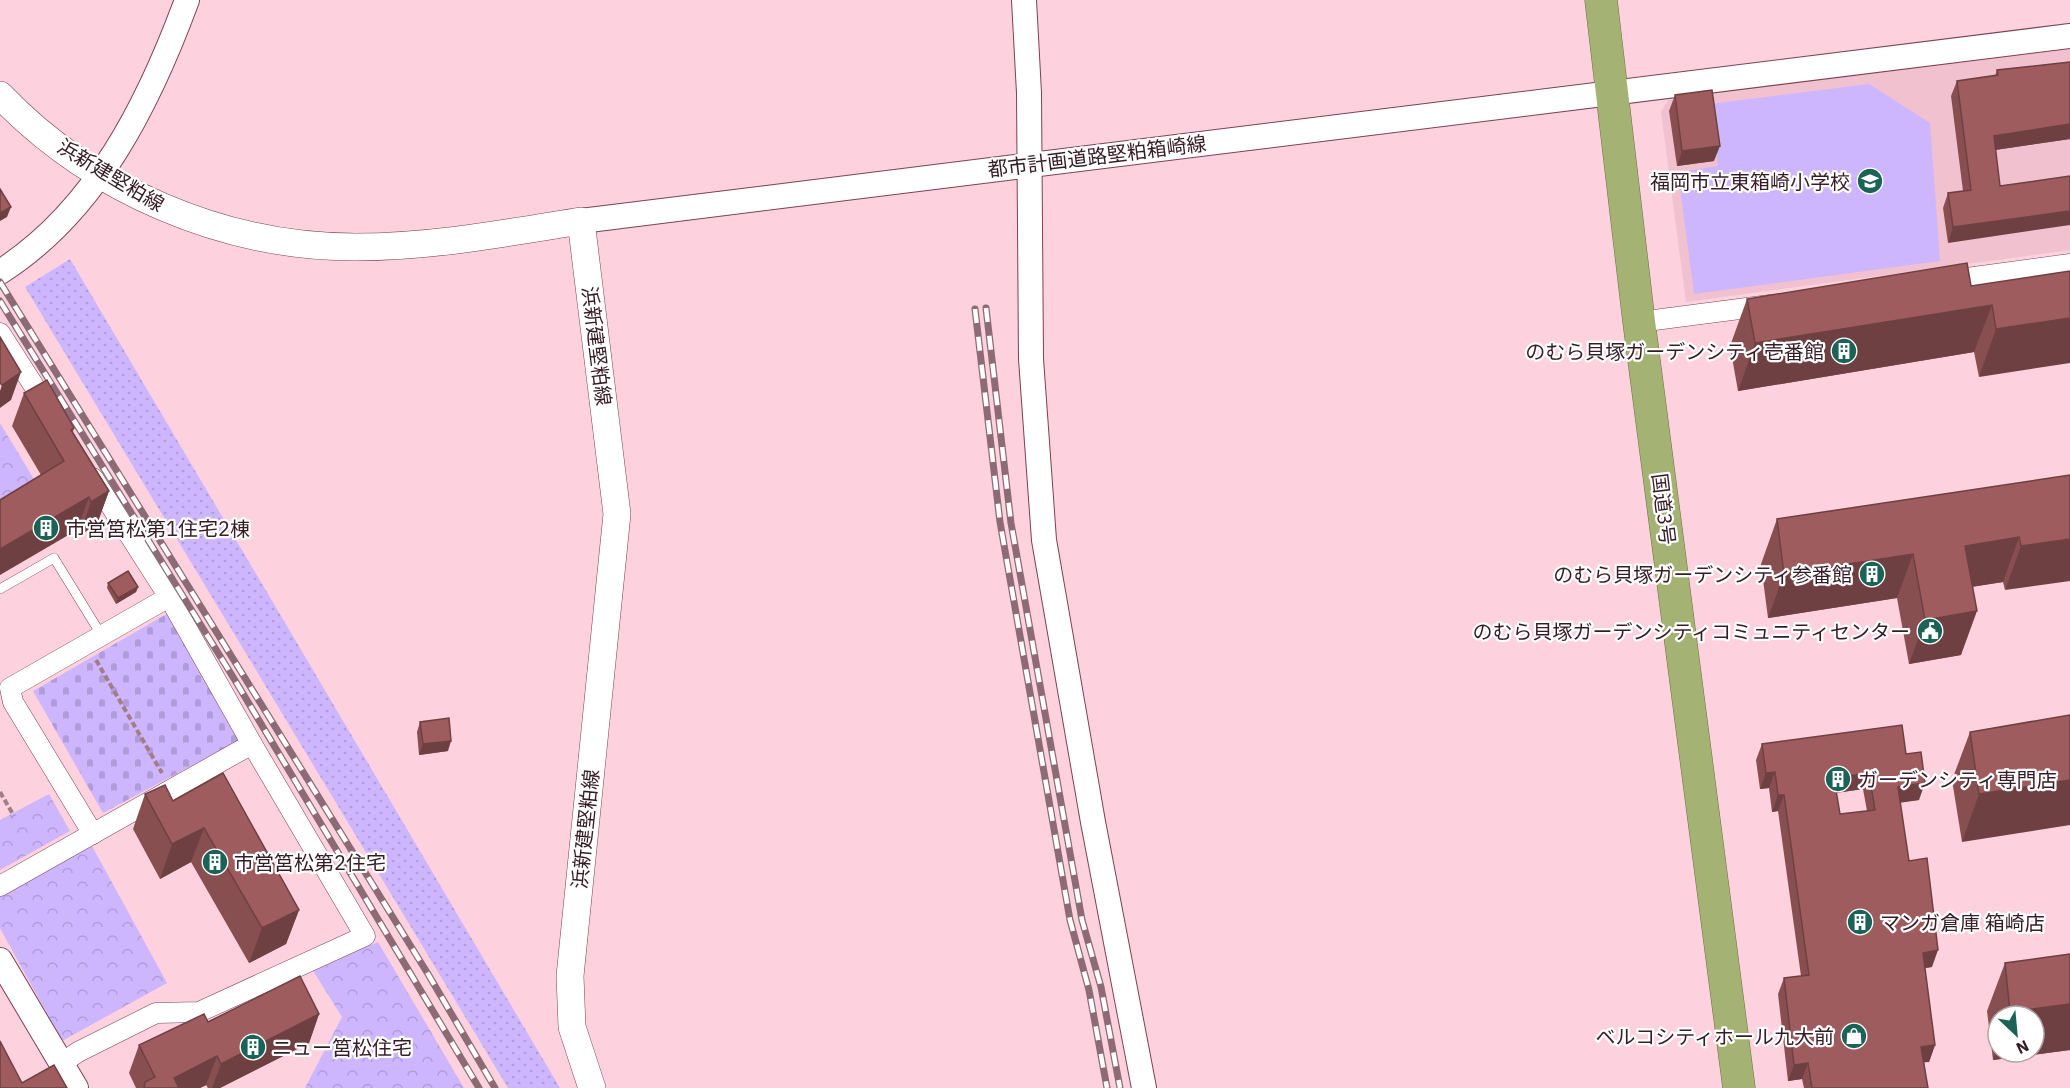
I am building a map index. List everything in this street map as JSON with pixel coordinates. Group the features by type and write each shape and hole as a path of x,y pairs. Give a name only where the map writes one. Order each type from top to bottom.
{"highway":[{"name":"国道3号","path":"1602,0 1639,322 1739,1088"}],"main road":[{"name":"浜新建堅粕線","path":"0,95 55,143 100,174 177,214 215,226 305,244 354,247 403,246 581,221 617,514 570,976 572,1027 592,1088"}],"street":[{"path":"0,272 60,220 100,174 136,119 164,64 187,0"},
{"path":"1024,0 1029,93 1031,359 1044,540 1093,822 1143,1088"},
{"name":"都市計画道路堅粕箱崎線","path":"581,221 2070,36"},
{"path":"1930,283 2070,264"},
{"path":"1639,322 1791,302"},
{"path":"0,333 56,421"},
{"path":"62,1064 78,1052 156,1013 199,1012 365,936 169,597 82,460"},
{"path":"93,834 13,702 10,688 169,597"},
{"path":"0,886 252,744"},
{"path":"0,960 76,1088"}],"lane":[{"path":"0,589 54,558 94,640"}],"path":[{"path":"94,640 171,789"},
{"path":"0,792 14,816"}],"shaded area":[{"name":"福岡市立東箱崎小学校","path":"2070,48 2070,250 1686,302 1661,112 1668,100"}],"green space":[{"path":"1869,84 1930,123 1940,261 1694,294 1678,172 1718,166 1710,104"},
{"path":"70,259 560,1088 508,1088 25,287"},
{"path":"0,423 37,484 0,506"},
{"path":"170,612 242,739 103,813 33,691"},
{"path":"49,794 70,831 0,870 0,820"},
{"path":"92,846 167,983 62,1041 0,928 0,896"},
{"path":"378,942 464,1088 305,1088 342,1017 312,969"}],"building":[{"path":"2070,62 2070,124 1994,136 2000,186 2070,176 2070,211 1953,227 1948,193 1971,190 1957,81 1998,75 1997,70"},
{"path":"1712,90 1720,146 1682,151 1675,95"},
{"path":"0,189 11,207 0,213"},
{"path":"1967,263 1971,286 2070,271 2070,318 1996,329 1992,305 1755,343 1747,299"},
{"path":"0,337 21,372 2,385 0,383"},
{"path":"47,380 74,428 71,430 109,491 91,502 89,497 0,549 0,500 64,461 24,393"},
{"path":"2070,475 2070,539 2021,546 2019,537 1965,546 1977,611 1925,620 1913,554 1784,574 1777,519"},
{"path":"128,571 138,587 118,598 108,583"},
{"path":"2070,715 2070,780 1979,794 1970,732"},
{"path":"449,718 451,741 423,744 420,722"},
{"path":"1902,725 1906,754 1921,752 1925,783 1898,787 1909,861 1927,858 1938,950 1923,953 1935,1045 1921,1047 1928,1088 1812,1088 1808,1063 1794,1065 1784,978 1809,975 1784,795 1778,795 1775,772 1766,773 1762,744","holes":["1869,773 1875,810 1840,814 1834,778"]},
{"path":"223,773 299,910 262,928 204,828 172,844 145,794 165,785 173,801"},
{"path":"2070,954 2070,1004 2046,1007 2046,1004 2009,1004 2005,963"},
{"path":"300,976 319,1014 221,1064 217,1056 174,1078 179,1088 144,1088 145,1082 155,1077 139,1045 204,1014 208,1022"},
{"path":"0,1041 22,1083 54,1065 67,1088 0,1088"}],"railway":[{"path":"0,282 428,974 495,1088"},
{"path":"0,301 233,677 479,1088"},
{"path":"986,308 1011,523 1082,920 1101,987 1120,1088"},
{"path":"975,309 1000,522 1070,920 1089,990 1107,1088"}],"place":[{"name":"福岡市立東箱崎小学校","path":"1870,181"},
{"name":"のむら貝塚ガーデンシティ壱番館","path":"1844,351"},
{"name":"市営筥松第1住宅2棟","path":"46,528"},
{"name":"のむら貝塚ガーデンシティ参番館","path":"1872,574"},
{"name":"のむら貝塚ガーデンシティコミュニティセンター","path":"1930,631"},
{"name":"ガーデンシティ専門店","path":"1838,779"},
{"name":"市営筥松第2住宅","path":"215,862"},
{"name":"マンガ倉庫 箱崎店","path":"1860,922"},
{"name":"ベルコシティホール九大前","path":"1854,1036"},
{"name":"ニュー筥松住宅","path":"253,1047"}]}
